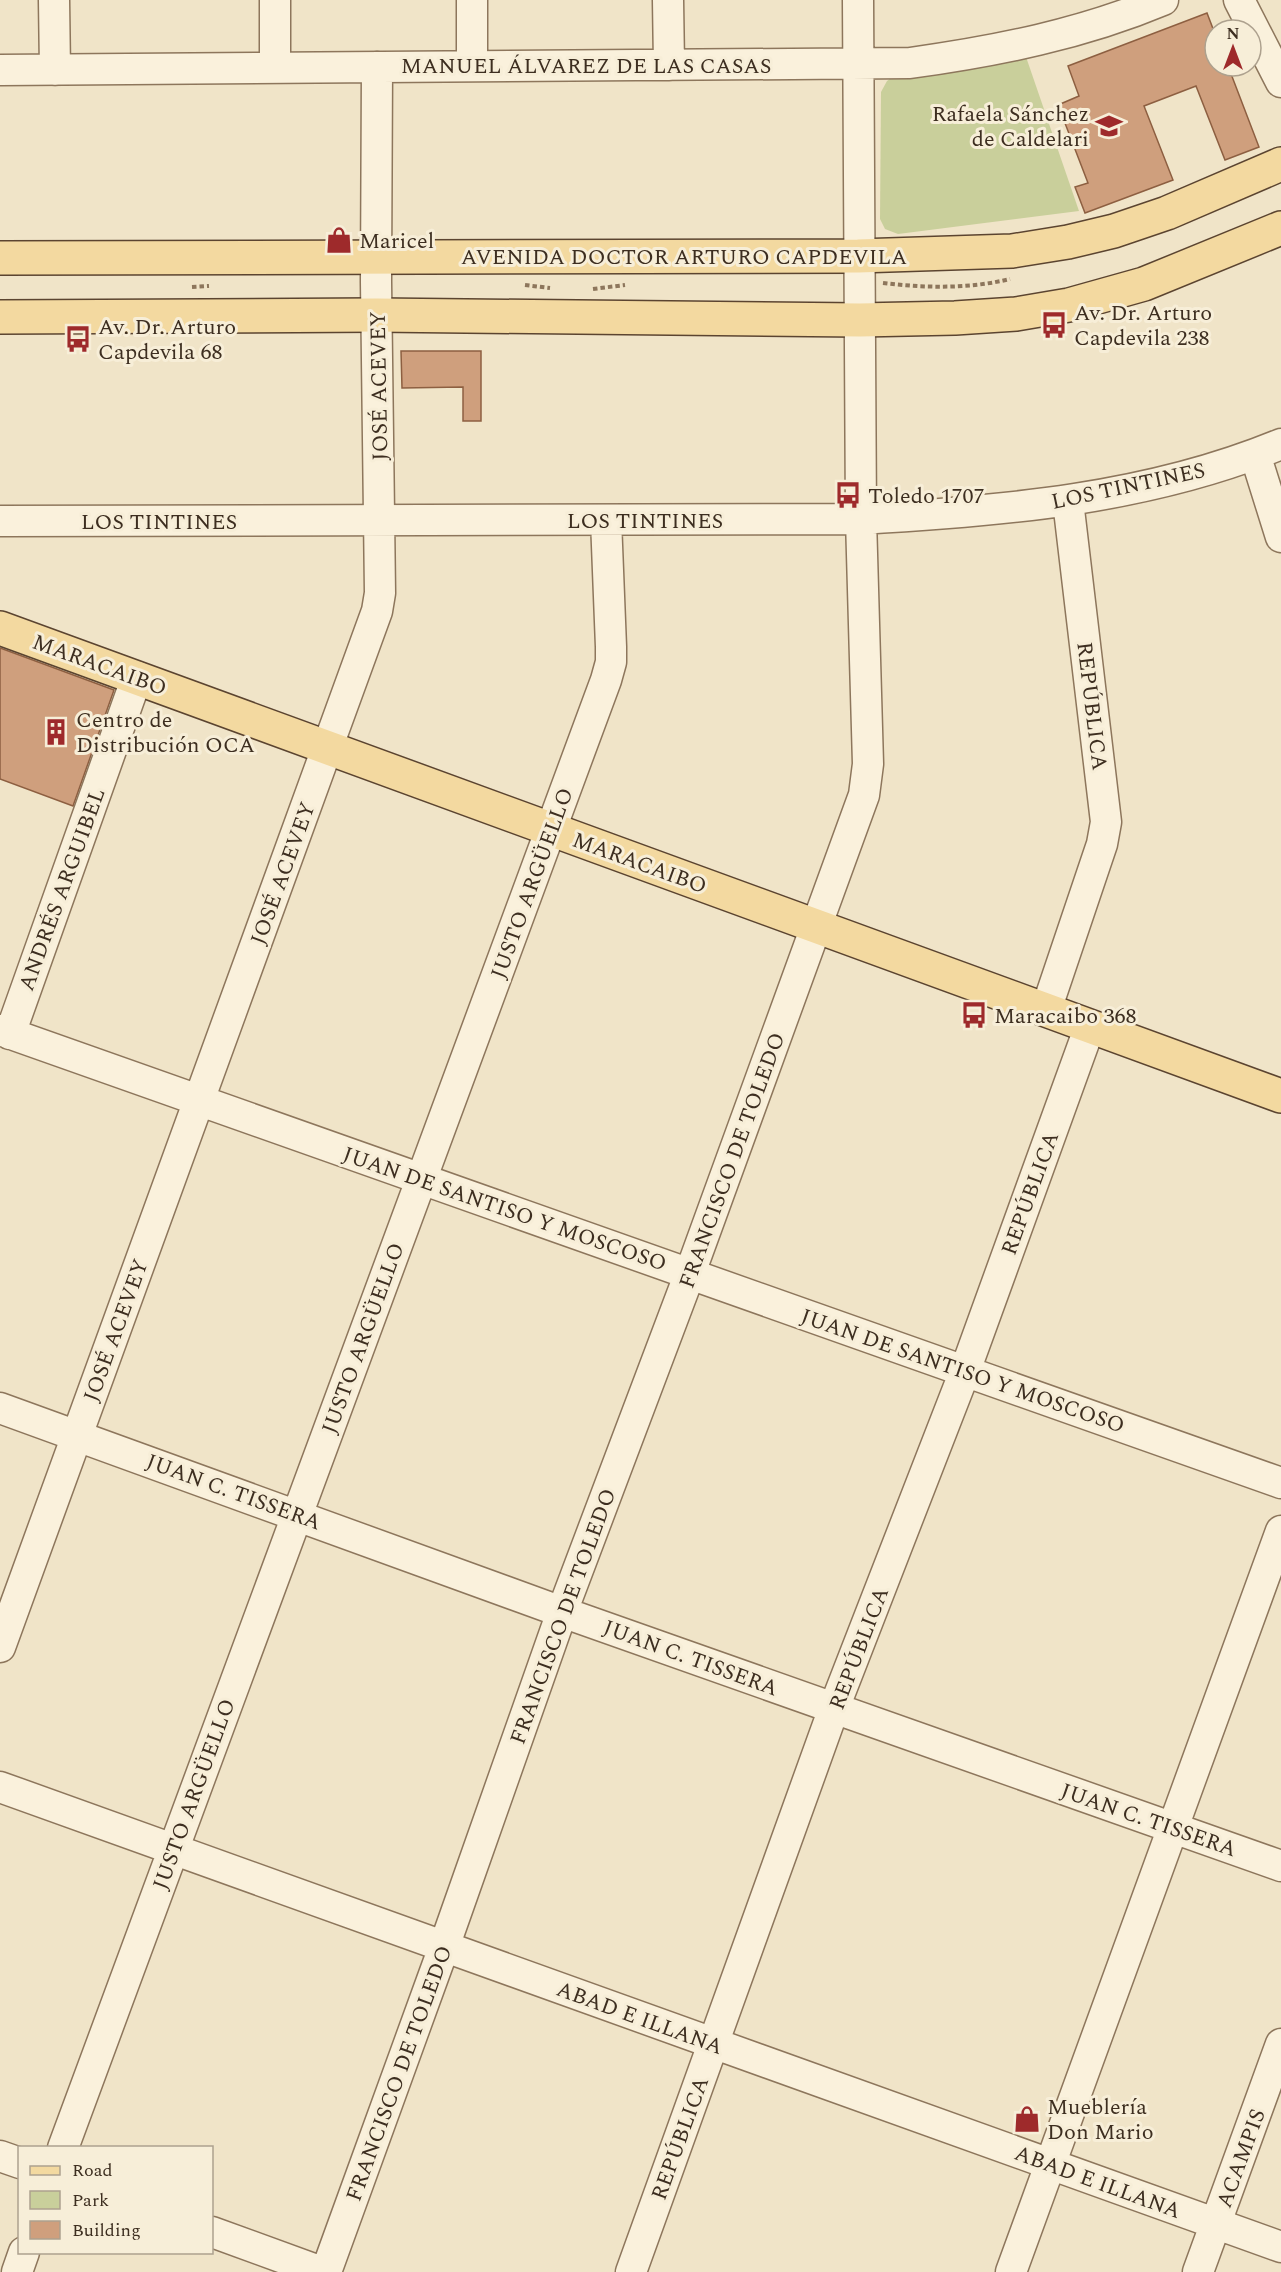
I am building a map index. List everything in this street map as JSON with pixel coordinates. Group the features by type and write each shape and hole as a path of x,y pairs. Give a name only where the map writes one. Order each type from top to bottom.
{"main road":[{"name":"AVENIDA DOCTOR ARTURO CAPDEVILA","path":"0,258 858,256 1012,251 1068,242 1114,231 1167,213 1281,164"},
{"path":"0,317 377,315 860,320 1006,315 1069,305 1143,284 1281,228"},
{"name":"MARACAIBO","path":"0,628 1281,1096"}],"street":[{"path":"54,0 55,70"},
{"path":"275,0 275,68"},
{"path":"472,0 472,66"},
{"path":"668,0 669,65"},
{"name":"FRANCISCO DE TOLEDO","path":"324,2272 444,1947 562,1611 690,1273 864,795 868,764 861,519 858,0"},
{"name":"MANUEL ÁLVAREZ DE LAS CASAS","path":"0,70 910,63 1028,43 1092,26 1163,0"},
{"path":"1239,0 1281,82"},
{"name":"JOSÉ ACEVEY","path":"0,1647 377,611 380,593 377,67"},
{"path":"1268,449 1281,537"},
{"name":"LOS TINTINES","path":"0,521 379,522 861,519 961,513 1068,501 1193,474 1268,449"},
{"name":"REPÚBLICA","path":"1046,1010 1102,844 1106,822 1068,501"},
{"name":"JUSTO ARGÜELLO","path":"64,2146 606,680 610,662 606,520"},
{"name":"ANDRÉS ARGUIBEL","path":"5,1032 137,677"},
{"name":"REPÚBLICA","path":"631,2272 834,1708 965,1371 1090,1026"},
{"name":"JUAN DE SANTISO Y MOSCOSO","path":"5,1032 1281,1483"},
{"name":"JUAN C. TISSERA","path":"0,1408 562,1611 1281,1866"},
{"path":"1011,2272 1281,1531"},
{"name":"ABAD E ILLANA","path":"0,1787 1281,2247"},
{"name":"ACAMPIS","path":"1198,2272 1281,2044"},
{"path":"0,2156 18,2162"},
{"path":"213,2232 324,2272"},
{"path":"17,2272 24,2254"}],"green space":[{"path":"1025,54 1079,211 898,234 885,229 880,219 881,92 887,81 898,73"}],"building":[{"name":"Rafaela Sánchez de Caldelari","path":"1207,13 1209,18 1203,18 1203,78 1233,78 1259,147 1225,160 1196,86 1144,106 1173,180 1085,213 1075,187 1088,183 1058,105 1079,96 1068,66"},
{"path":"401,351 481,351 481,421 463,421 463,387 402,388"},
{"name":"Centro de Distribución OCA","path":"0,648 114,690 73,806 0,779"}],"place":[{"name":"Rafaela Sánchez de Caldelari","path":"1109,126"},
{"name":"Maricel","path":"339,240"},
{"name":"Av. Dr. Arturo Capdevila 238","path":"1054,325"},
{"name":"Av. Dr. Arturo Capdevila 68","path":"78,339"},
{"name":"Toledo 1707","path":"848,495"},
{"name":"Centro de Distribución OCA","path":"56,732"},
{"name":"Maracaibo 368","path":"974,1015"},
{"name":"Mueblería Don Mario","path":"1027,2119"}]}
